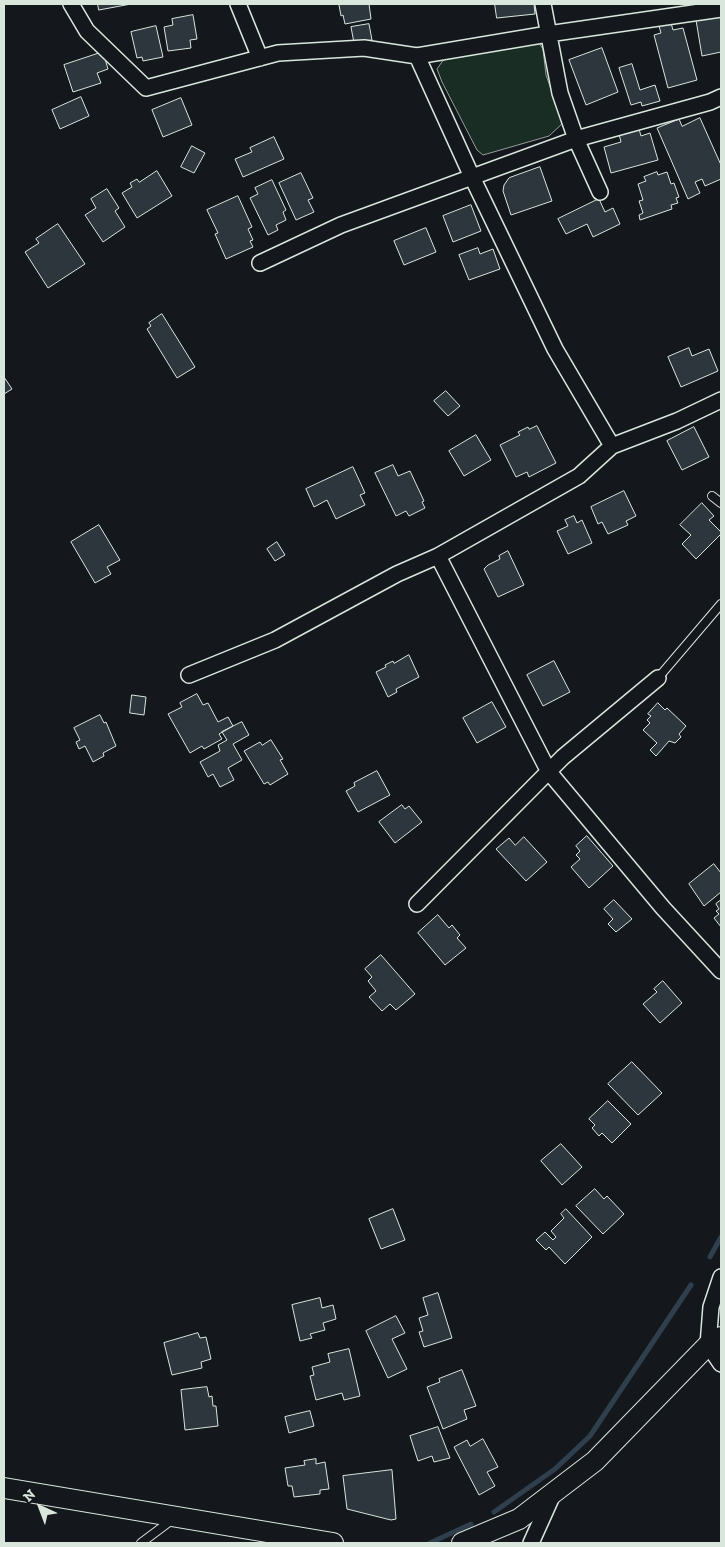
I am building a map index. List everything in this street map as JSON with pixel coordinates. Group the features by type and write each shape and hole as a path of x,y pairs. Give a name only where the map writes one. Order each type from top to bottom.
{"street":[{"path":"71,4 86,31 146,88 278,53 364,48 417,56 548,34 721,9"},
{"path":"238,4 260,58"},
{"path":"543,4 560,93 576,139 600,192"},
{"path":"417,56 472,177 555,349 612,446"},
{"path":"260,263 341,225 576,139 710,102 721,97"},
{"path":"189,675 275,640 396,574 438,556 579,476 612,446 677,421 721,400"},
{"path":"438,556 549,772 664,908 721,971"},
{"path":"417,904 564,757 658,678"},
{"path":"721,1277 711,1307 715,1341 721,1364"},
{"path":"462,1543 519,1519 595,1461 715,1341"},
{"path":"4,1488 333,1543"},
{"path":"531,1543 554,1492"}],"lane":[{"path":"712,496 721,503"},
{"path":"658,678 721,604"},
{"path":"141,1543 176,1517"}],"green space":[{"path":"539,43 543,49 546,75 563,123 549,136 483,155 477,150 437,69 444,59"}],"building":[{"path":"98,4 131,4 99,10"},
{"path":"369,4 371,19 345,24 339,5"},
{"path":"495,4 534,4 535,14 497,18"},
{"path":"193,15 197,39 190,40 191,48 168,51 164,27 173,25 172,19"},
{"path":"721,15 721,52 702,56 696,20"},
{"path":"671,23 673,30 683,28 697,80 668,88 654,35 661,33 659,26"},
{"path":"369,24 372,40 354,43 351,27"},
{"path":"156,26 163,57 143,61 142,57 137,58 131,32"},
{"path":"602,48 618,92 586,105 569,60"},
{"path":"103,52 108,69 97,73 101,83 73,92 64,65"},
{"path":"632,64 640,90 655,85 660,101 642,106 641,102 631,105 619,68"},
{"path":"81,97 89,116 60,129 52,110"},
{"path":"181,98 192,125 163,137 152,110"},
{"path":"700,118 721,165 721,179 705,186 702,179 695,182 700,193 688,199 657,128 679,119 682,126"},
{"path":"639,129 641,136 650,133 658,160 611,173 604,147 621,142 619,134"},
{"path":"274,137 284,159 243,177 235,159 252,152 250,148"},
{"path":"192,146 205,153 194,173 181,167"},
{"path":"540,167 552,201 511,215 503,191 504,185 509,178"},
{"path":"157,171 172,196 137,218 122,193 132,187 130,183 137,179 139,182"},
{"path":"657,172 658,175 667,172 671,184 674,183 679,197 676,198 678,203 671,205 672,209 640,220 639,215 643,213 639,201 643,200 638,184 646,181 644,177"},
{"path":"301,173 313,198 308,200 314,212 296,220 279,183"},
{"path":"272,180 286,210 283,212 286,220 276,225 278,230 268,235 250,198 258,194 255,188"},
{"path":"107,189 119,208 115,211 125,227 103,242 85,215 96,208 91,199"},
{"path":"238,196 252,227 248,229 253,240 250,241 253,247 226,259 215,234 218,233 207,210"},
{"path":"599,199 605,212 613,208 620,224 593,237 587,224 566,234 558,219"},
{"path":"471,205 481,231 453,242 443,216"},
{"path":"58,224 85,264 48,288 25,252 39,243 36,239"},
{"path":"426,228 436,252 404,265 394,241"},
{"path":"478,248 480,254 493,249 500,269 469,280 459,255"},
{"path":"162,314 195,367 177,378 147,329 151,326 149,323"},
{"path":"689,348 692,356 709,349 718,371 681,387 668,357"},
{"path":"4,377 12,389 4,394"},
{"path":"446,391 460,406 448,416 434,401"},
{"path":"537,426 556,463 529,477 527,472 516,477 500,445 520,435 518,432 528,427 529,429"},
{"path":"694,427 709,457 682,470 667,441"},
{"path":"476,435 491,460 464,476 449,451"},
{"path":"393,465 398,476 410,471 424,501 422,502 425,508 409,516 406,511 396,516 375,473"},
{"path":"353,467 365,493 360,495 365,505 336,519 327,500 314,507 306,489"},
{"path":"624,491 636,516 626,521 628,525 608,534 602,522 598,524 591,507"},
{"path":"702,503 714,516 709,520 721,534 696,559 682,544 691,535 680,525"},
{"path":"574,516 577,523 582,520 592,543 568,554 557,531 568,526 565,520"},
{"path":"99,525 120,560 107,567 111,574 95,583 71,542"},
{"path":"277,542 285,555 275,561 267,549"},
{"path":"508,551 524,585 498,597 484,569 500,559 499,556"},
{"path":"409,655 419,677 396,689 397,692 388,697 376,672 386,667 385,665 393,661 394,663"},
{"path":"554,661 570,692 543,706 527,675"},
{"path":"197,694 203,705 208,703 218,722 228,717 233,726 219,734 222,739 204,749 202,746 190,753 168,714 182,707 180,703"},
{"path":"132,695 146,697 144,715 130,713"},
{"path":"492,702 506,727 477,743 463,718"},
{"path":"658,703 665,710 667,708 686,726 679,734 681,737 675,743 669,741 656,756 650,750 657,743 643,730 650,723 647,720 651,716 648,714"},
{"path":"100,715 104,723 106,722 116,746 103,753 104,756 93,762 85,746 79,749 76,742 80,740 74,728"},
{"path":"242,722 249,735 233,744 242,760 228,768 234,780 220,787 213,774 208,777 200,762 220,751 218,745 227,740 222,732"},
{"path":"271,740 283,759 280,760 288,774 270,785 268,782 264,784 244,751 260,742 262,745"},
{"path":"377,771 390,795 358,812 346,791 355,786 354,783"},
{"path":"402,805 405,809 409,806 422,822 395,843 379,822"},
{"path":"587,836 613,866 589,888 571,867 580,859 576,855 580,851 576,846"},
{"path":"524,837 547,862 526,881 496,849 509,838 515,845"},
{"path":"714,864 721,873 721,892 704,906 689,884"},
{"path":"614,900 632,919 616,932 608,924 613,919 604,909"},
{"path":"721,900 721,927 714,918 719,914 716,911 719,909 716,904"},
{"path":"438,915 449,928 452,925 460,935 457,938 466,948 445,965 418,933"},
{"path":"381,955 415,994 396,1010 390,1004 382,1011 369,997 376,991 368,981 372,977 365,969"},
{"path":"663,981 682,1003 660,1023 643,1004 657,992 654,989"},
{"path":"632,1062 662,1093 638,1115 608,1084"},
{"path":"608,1101 631,1124 612,1143 602,1133 599,1136 592,1128 595,1125 589,1119"},
{"path":"561,1144 582,1167 562,1185 541,1161"},
{"path":"595,1189 604,1199 607,1196 624,1214 603,1234 576,1206"},
{"path":"393,1209 405,1240 381,1249 369,1219"},
{"path":"566,1209 592,1237 565,1264 549,1247 546,1250 536,1240 545,1232 553,1240 556,1237 551,1231 564,1218 561,1214"},
{"path":"438,1293 452,1338 424,1347 419,1332 423,1331 419,1318 428,1315 423,1298"},
{"path":"320,1298 322,1308 333,1305 336,1319 323,1323 325,1330 310,1334 312,1338 300,1341 292,1305"},
{"path":"396,1316 405,1333 392,1339 407,1369 388,1378 366,1331"},
{"path":"198,1333 200,1338 206,1337 211,1359 201,1362 202,1368 172,1375 164,1343"},
{"path":"349,1349 360,1396 344,1400 342,1393 316,1400 310,1376 314,1375 312,1367 330,1362 328,1354"},
{"path":"462,1370 476,1406 464,1410 467,1419 443,1429 427,1387 440,1382 439,1379"},
{"path":"207,1387 209,1397 212,1396 213,1406 216,1406 218,1426 185,1430 181,1390"},
{"path":"310,1411 314,1426 289,1433 285,1417"},
{"path":"438,1427 450,1458 434,1462 432,1456 418,1461 410,1436"},
{"path":"483,1439 498,1467 487,1472 495,1486 479,1495 454,1447 467,1440 470,1446"},
{"path":"316,1459 316,1464 325,1462 329,1489 320,1490 320,1494 294,1497 292,1486 288,1486 285,1468 305,1465 304,1461"},
{"path":"392,1470 396,1519 391,1520 347,1509 343,1476"}],"waterway":[{"path":"710,1257 721,1237"},
{"path":"494,1512 555,1469 590,1436 691,1285"},
{"path":"430,1543 471,1524"}]}
